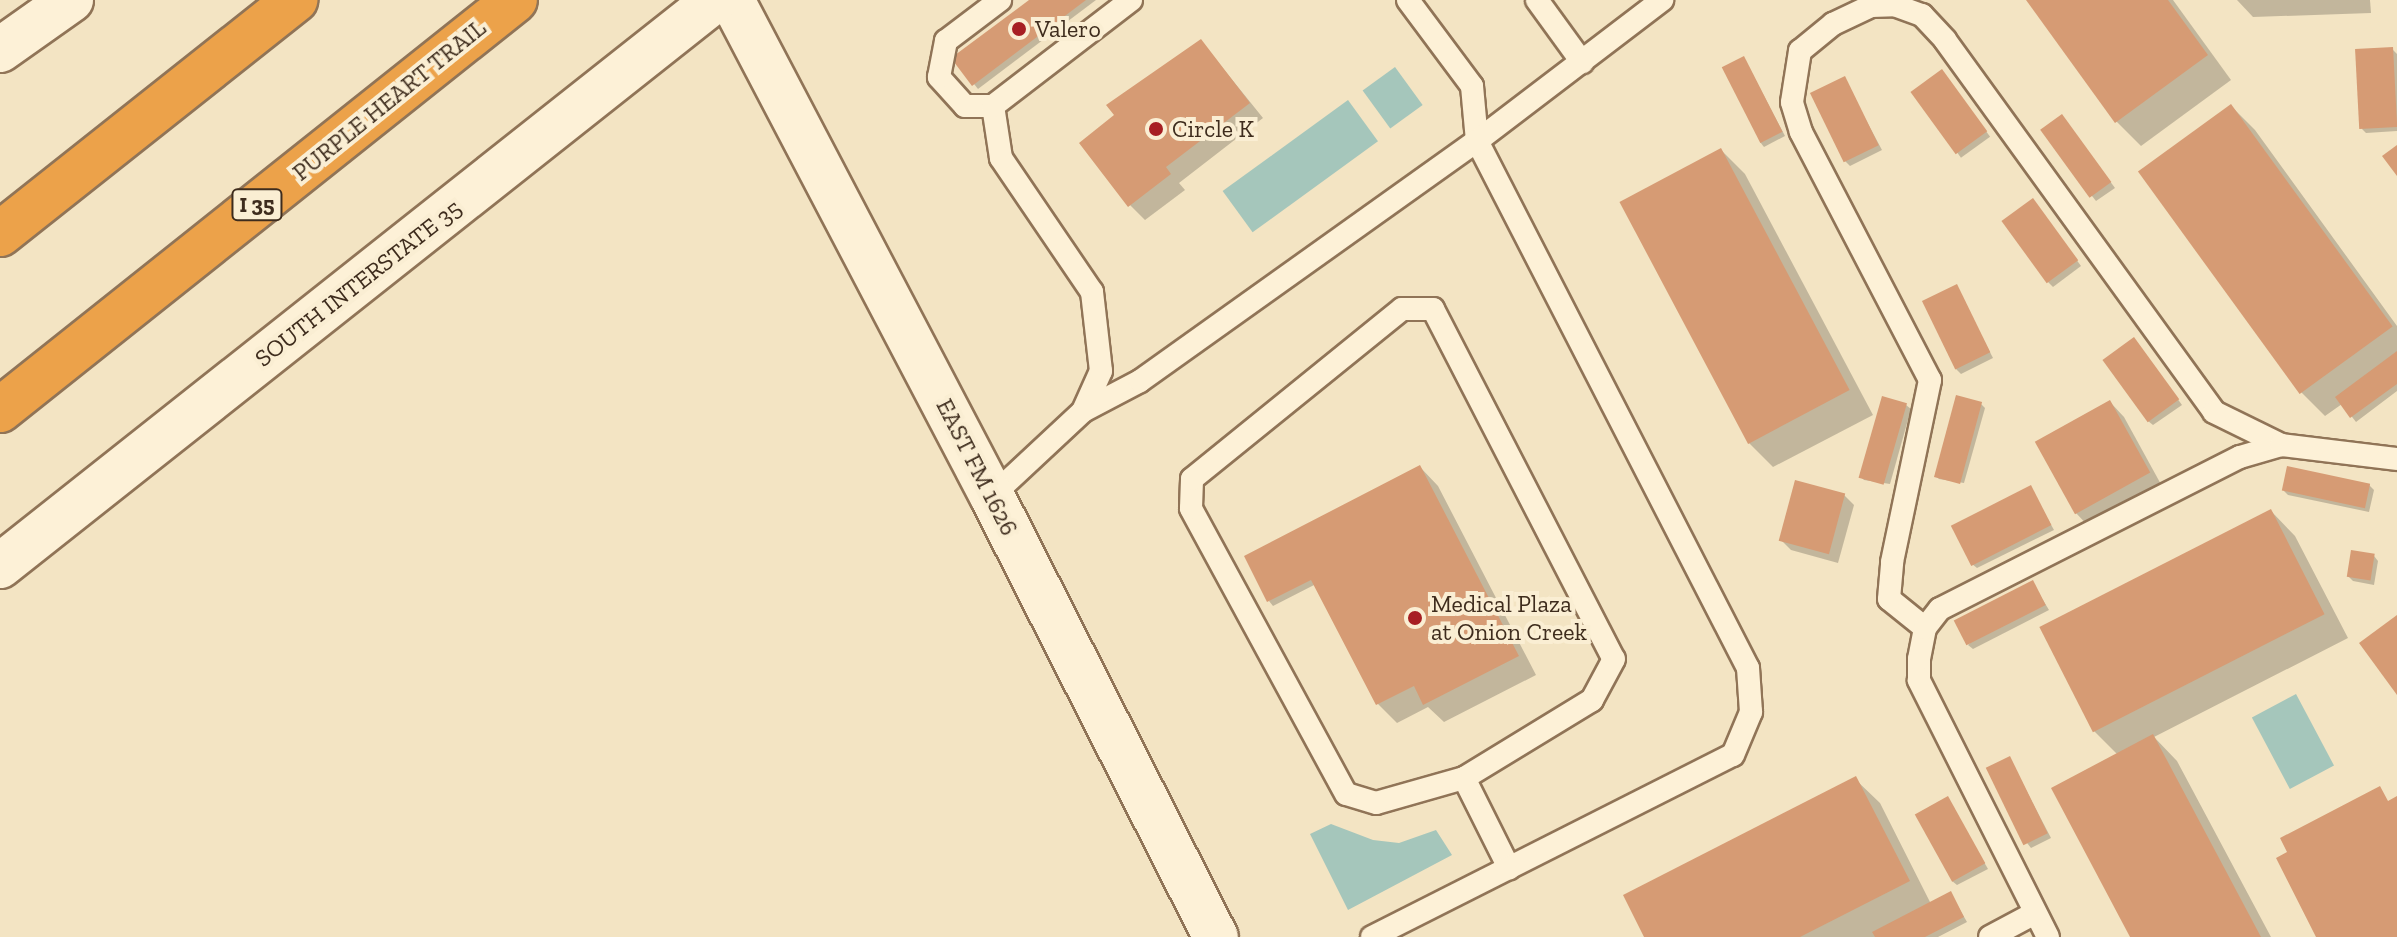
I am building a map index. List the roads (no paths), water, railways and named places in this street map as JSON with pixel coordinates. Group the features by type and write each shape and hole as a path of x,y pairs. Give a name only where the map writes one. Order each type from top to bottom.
{"highway":[{"path":"0,234 295,0"},
{"name":"PURPLE HEART TRAIL","path":"0,410 515,0"}],"main road":[{"path":"0,50 71,0"},
{"name":"SOUTH INTERSTATE 35","path":"0,566 715,0"},
{"name":"EAST FM 1626","path":"732,0 992,496 1216,937"}],"lane":[{"path":"1000,0 946,41 939,77 965,106 993,106 1131,0"},
{"path":"1372,937 1733,755 1751,712 1748,668 1477,141 1472,86 1408,0"},
{"path":"1537,0 1582,62"},
{"path":"992,496 1083,411 1140,381 1477,141 1662,0"},
{"path":"1925,628 1889,599 1892,562 1930,380 1801,132 1792,102 1800,51 1833,24 1871,6 1894,5 1922,15 1945,40 2214,412 2281,445 2397,459"},
{"path":"993,106 1001,158 1092,292 1101,371 1083,411"},
{"path":"1402,309 1433,309 1614,659 1592,700 1464,778 1376,803 1346,794 1191,508 1192,479 1402,309"},
{"path":"2048,937 1919,680 1919,659 1925,628 1940,609 2240,457 2281,445"},
{"path":"1464,778 1509,868"},
{"path":"1990,937 2035,913"}],"water":[{"path":"1395,67 1423,105 1390,129 1363,91"},
{"path":"1348,100 1378,141 1253,232 1223,191"},
{"path":"2296,694 2334,766 2290,789 2252,717"},
{"path":"1331,824 1373,840 1399,843 1436,830 1452,855 1348,910 1310,834"}],"place":[{"name":"Valero","path":"1019,29"},
{"name":"Circle K","path":"1156,129"},
{"name":"Medical Plaza at Onion Creek","path":"1415,618"}]}
